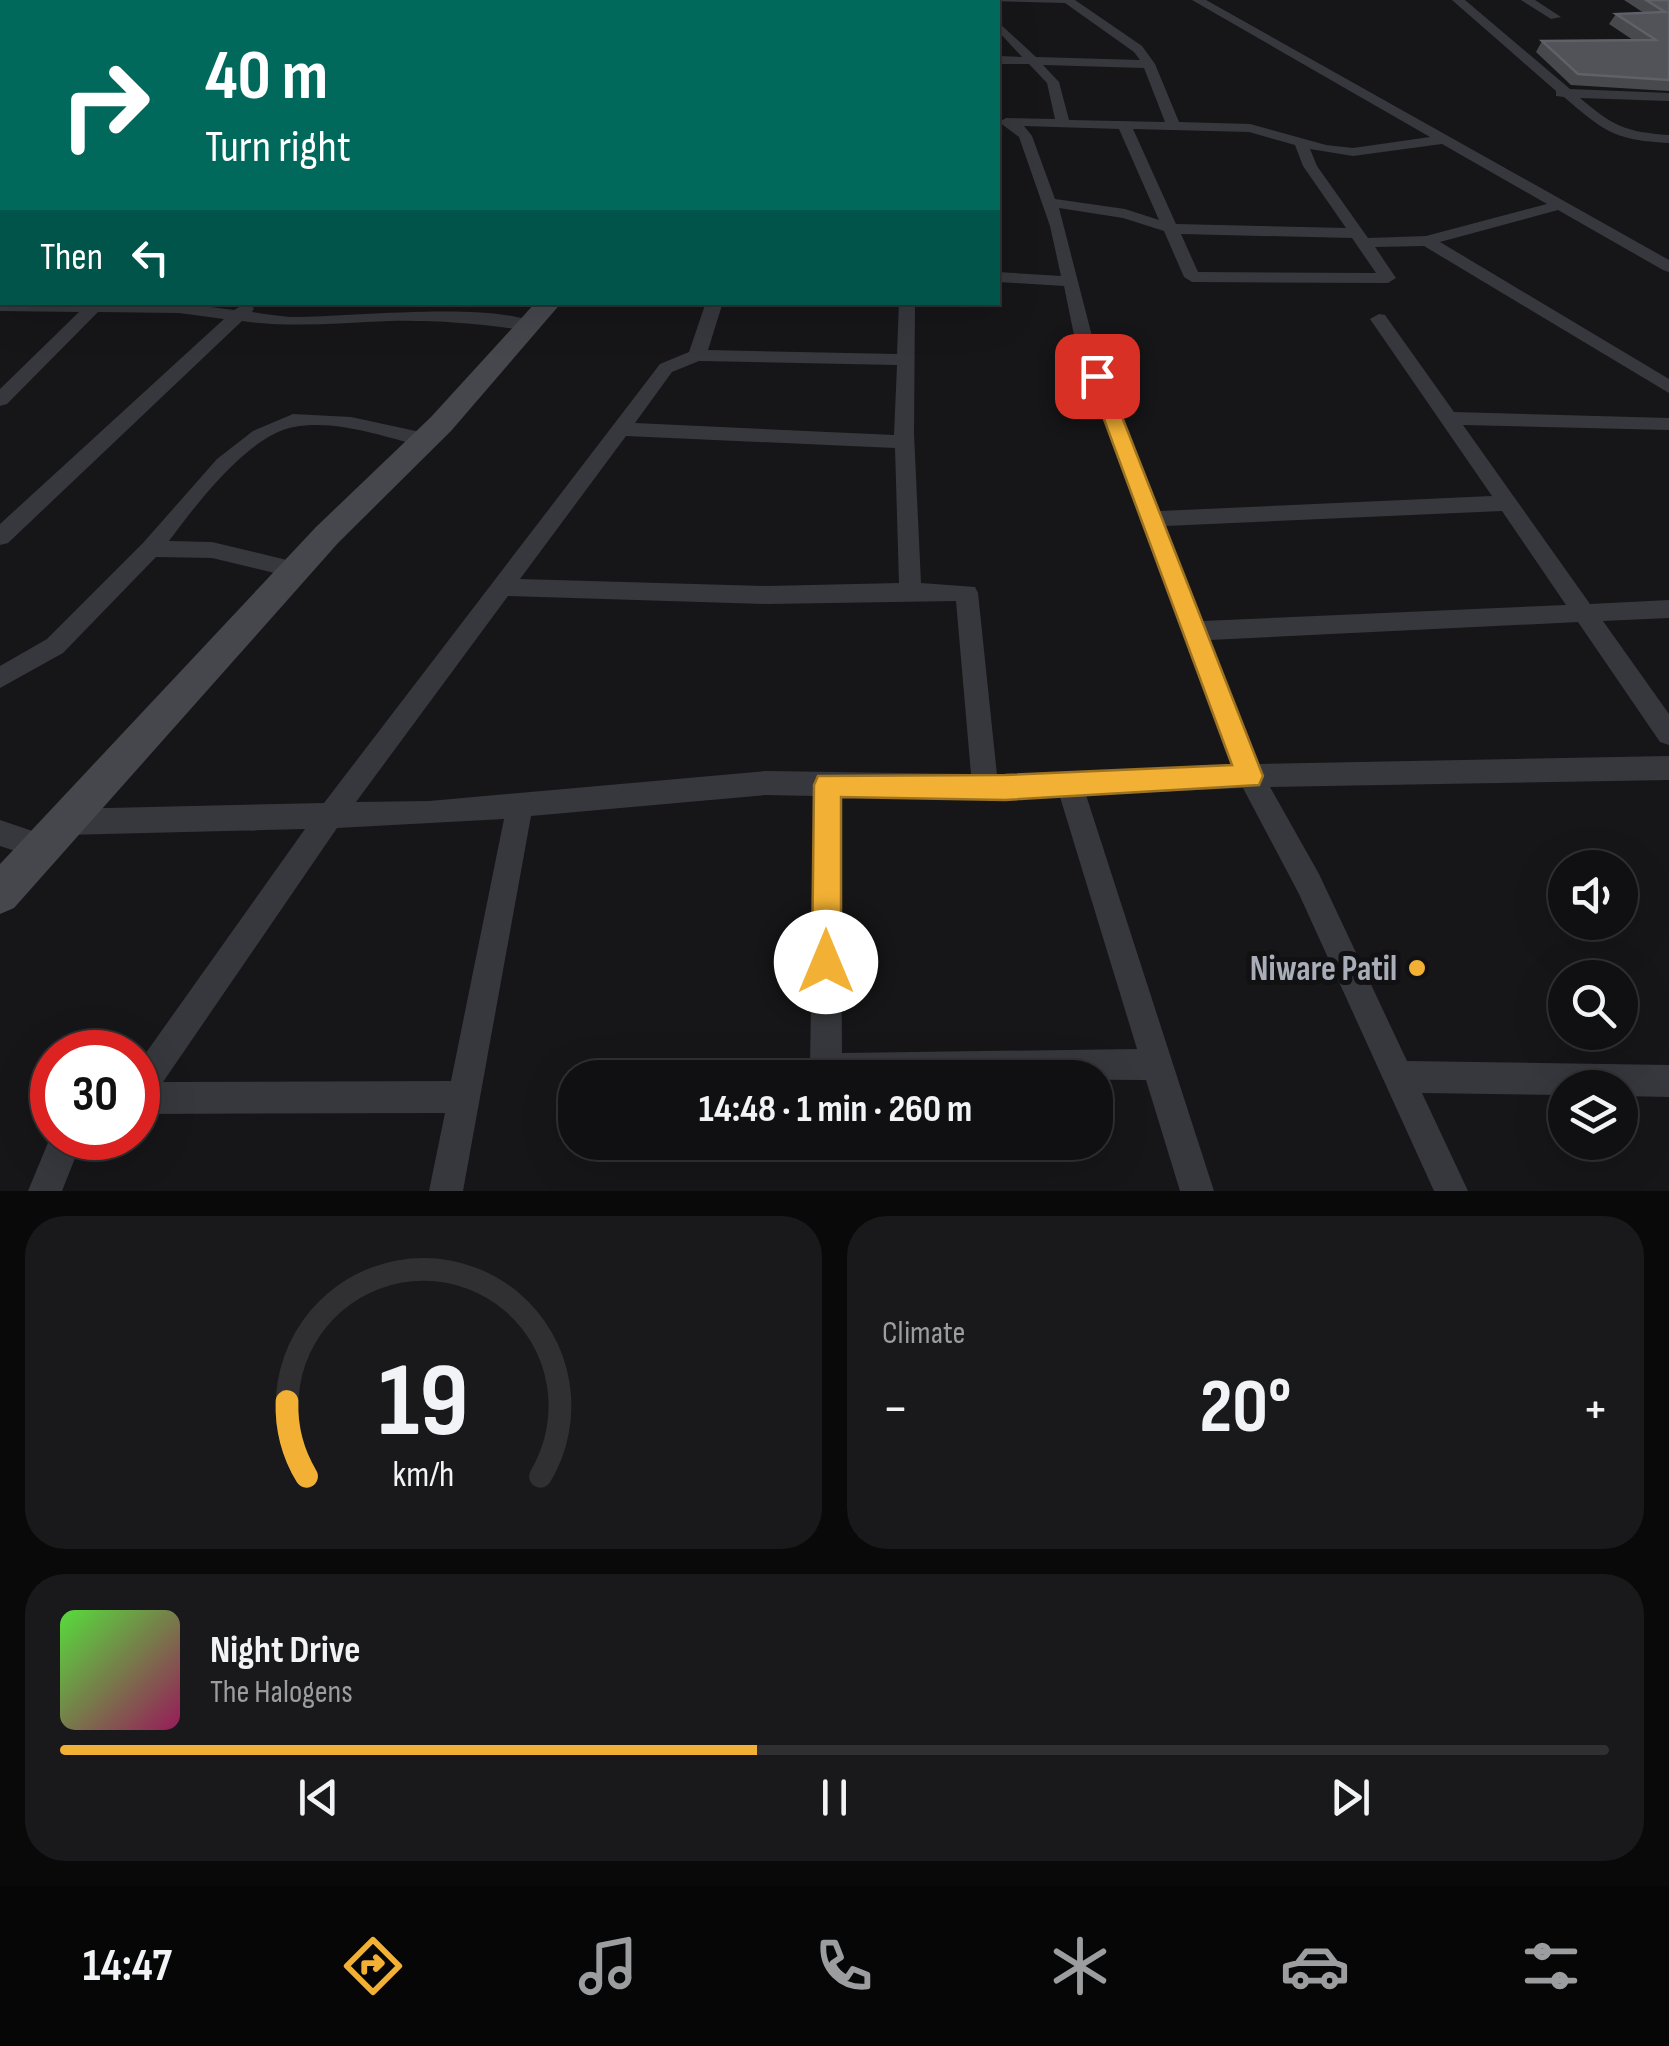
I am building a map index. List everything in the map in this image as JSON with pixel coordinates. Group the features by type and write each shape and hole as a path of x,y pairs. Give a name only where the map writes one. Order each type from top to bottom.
{"street":[{"path":"1000,1 1068,0 1138,48 1149,64 1174,127"},
{"path":"1198,0 1669,267"},
{"path":"1458,0 1561,93 1609,129 1635,137 1669,139"},
{"path":"1527,0 1554,17"},
{"path":"1000,27 1053,82 1063,123"},
{"path":"1000,60 1149,64"},
{"path":"1561,93 1669,97"},
{"path":"1004,122 1266,130 1301,144 1354,152 1441,140"},
{"path":"1004,122 1025,136 1049,202 1084,340 1250,776 1310,884 1451,1191"},
{"path":"1126,126 1192,277 1388,278 1310,166 1301,144"},
{"path":"1049,202 1125,214 1173,229 1427,241 1559,205"},
{"path":"1427,241 1669,387"},
{"path":"1000,277 1070,282"},
{"path":"11,305 245,309 289,322 540,314"},
{"path":"354,318 366,305"},
{"path":"462,318 473,305"},
{"path":"697,354 714,305"},
{"path":"907,305 904,442 910,590"},
{"path":"0,400 94,307"},
{"path":"0,538 245,309"},
{"path":"0,894 294,570 425,440 540,314"},
{"path":"1379,319 1669,734"},
{"path":"160,1059 330,816 666,368 697,354 906,360"},
{"path":"1450,418 1669,424"},
{"path":"0,678 55,646 151,549 201,482 282,423 348,421 425,440"},
{"path":"620,428 904,442"},
{"path":"1152,519 1509,504"},
{"path":"151,549 212,550 294,570"},
{"path":"502,586 768,596 910,590 967,593 985,787"},
{"path":"1194,631 1669,609"},
{"path":"66,822 330,816 766,784 985,787 1250,776 1669,768"},
{"path":"1069,784 1197,1191"},
{"path":"828,785 826,1068 1157,1064"},
{"path":"446,1191 520,805"},
{"path":"0,833 43,847"},
{"path":"1398,1078 1669,1082"},
{"path":"160,1098 464,1098"},
{"path":"44,1191 57,1160"}],"building":[{"path":"1646,0 1669,0 1669,80 1578,74 1542,41 1656,40 1616,14 1665,12"}],"place":[{"name":"Niware Patil","path":"1417,968"}],"route":[{"path":"826,962 828,785 1005,788 1250,776 1097,376"}]}
